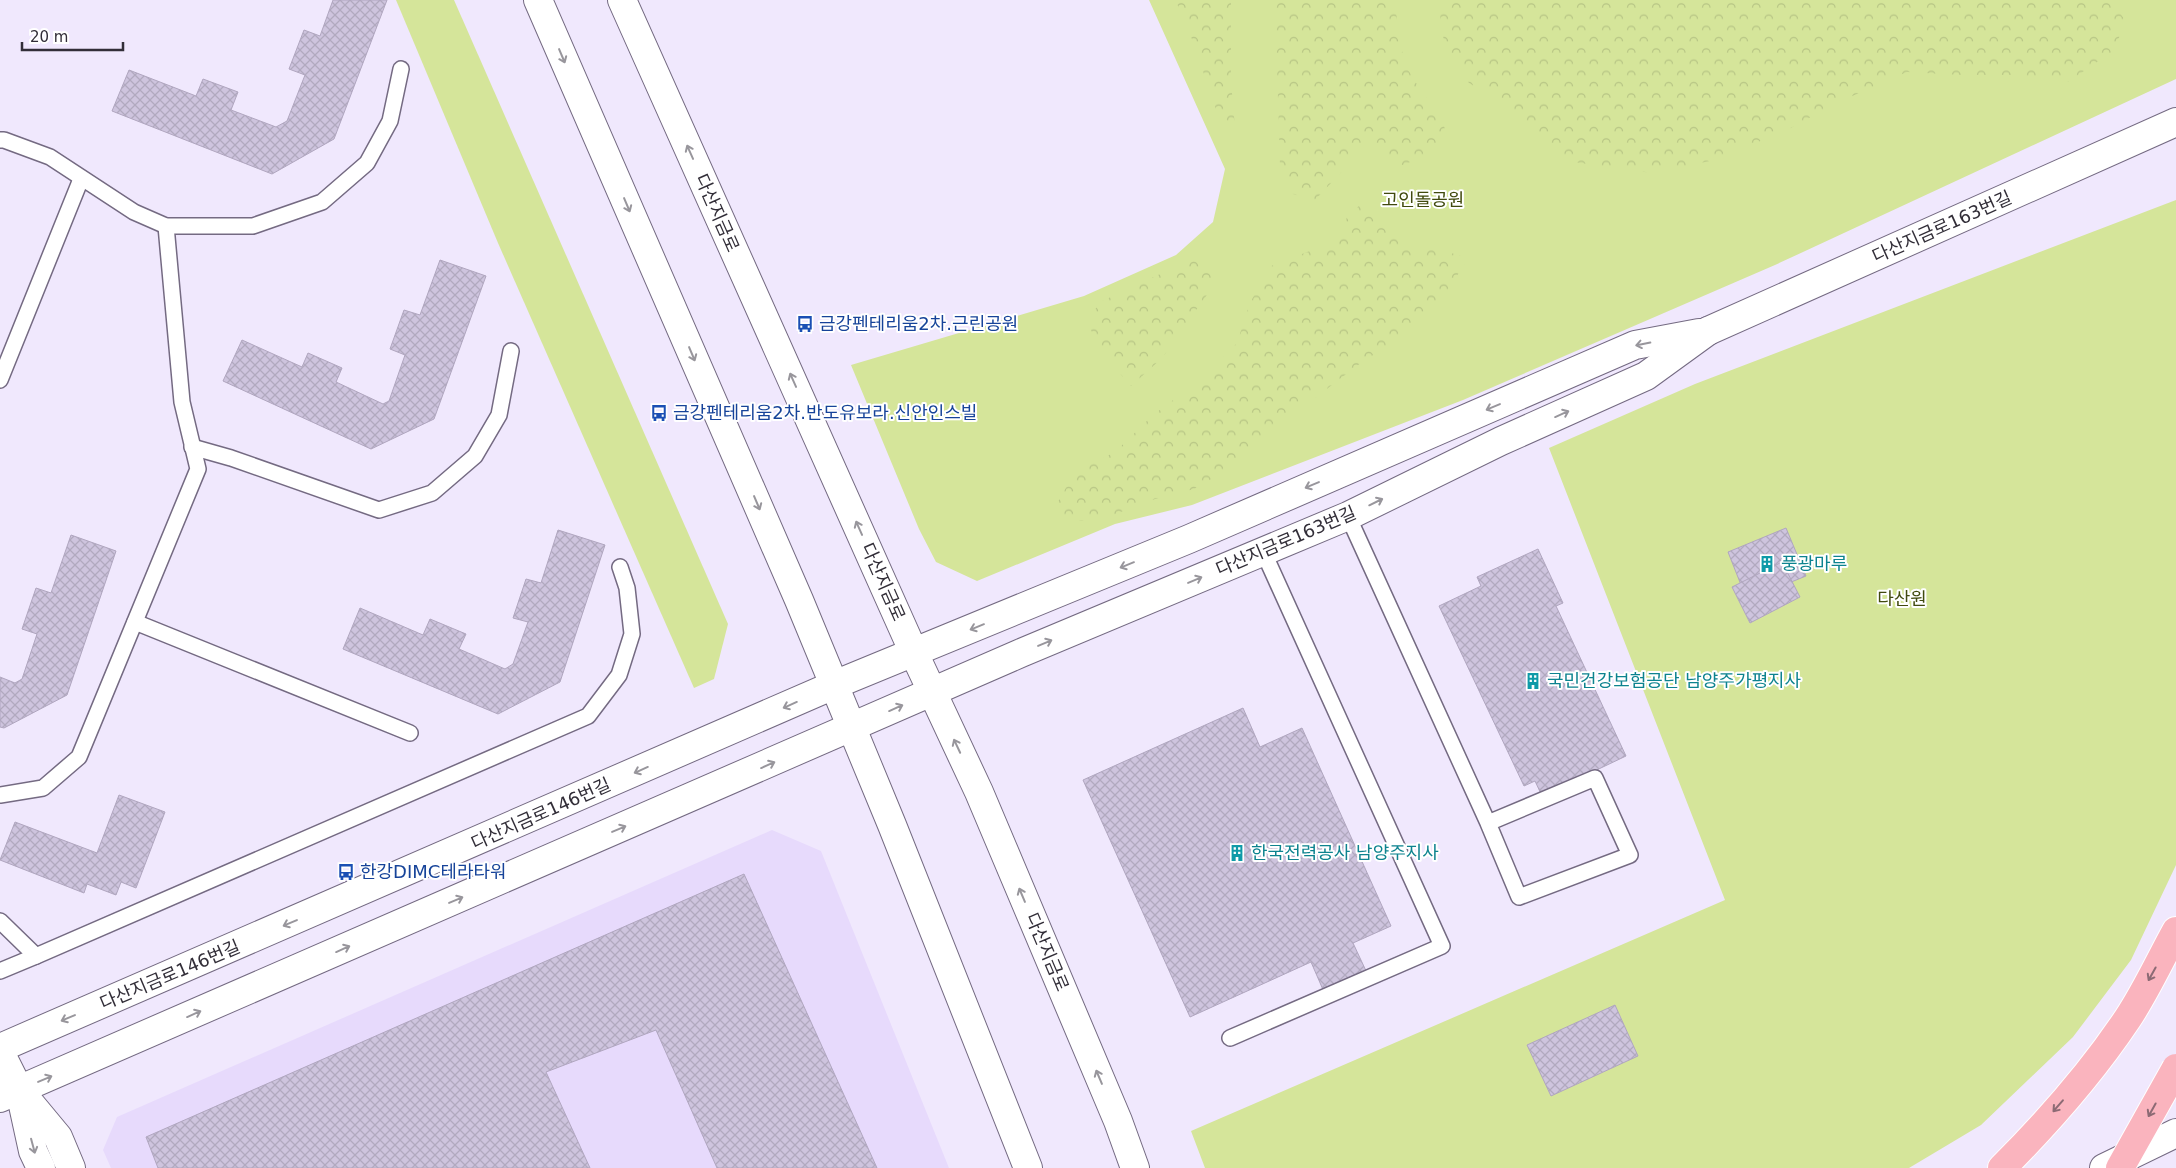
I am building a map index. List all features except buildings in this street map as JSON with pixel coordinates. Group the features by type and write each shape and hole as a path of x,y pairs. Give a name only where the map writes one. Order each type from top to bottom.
{"highway":[{"path":"2002,1168 2024,1146 2081,1080 2128,1018 2176,931"},
{"path":"2120,1168 2176,1068"}],"street":[{"path":"538,0 799,600 892,825 1028,1168"},
{"name":"다산지금로","path":"622,0 988,814 1118,1122 1135,1168"},
{"name":"다산지금로163번길","path":"852,728 1348,516 1501,441 1646,376 1708,331 2176,122"},
{"name":"다산지금로163번길","path":"834,686 1188,539 1635,345 1708,331"},
{"name":"다산지금로146번길","path":"0,1048 834,686"},
{"path":"10,1094 852,728"},
{"path":"0,1052 10,1094 40,1168"},
{"path":"10,1094 58,1137 70,1168"},
{"path":"2104,1168 2176,1133"}],"lane":[{"path":"0,140 50,157 134,212 166,226 253,226 322,202 367,163 390,121 401,69"},
{"path":"0,380 82,179"},
{"path":"0,795 43,788 79,757 198,469 182,402 166,226"},
{"path":"192,447 231,458 379,510 432,493 475,456 499,415 511,351"},
{"path":"1348,516 1488,823 1519,897 1630,855 1595,778 1488,823"},
{"path":"1230,1038 1442,946 1263,551"},
{"path":"0,971 588,716 619,675 632,634 627,588 620,567"},
{"path":"134,622 410,733"},
{"path":"0,921 36,956"}],"shaded area":[{"path":"772,830 821,851 949,1168 111,1168 103,1150 117,1117"}],"green space":[{"path":"396,0 454,0 728,624 714,679 694,688 498,243"},
{"name":"고인돌공원","path":"1149,0 2176,0 2176,79 1775,265 1463,400 1192,505 1115,524 977,581 936,562 919,529 851,365 1084,296 1176,255 1213,222 1225,169"},
{"path":"1175,0 1231,0 1231,82 1235,128 1217,112 1186,22"},
{"path":"1275,0 1395,0 1399,41 1407,68 1421,91 1443,116 1446,140 1428,155 1400,166 1384,154 1374,140 1352,150 1346,167 1315,200 1289,193 1280,166"},
{"path":"1438,0 2112,0 2126,22 2113,51 2068,82 2016,75 1961,75 1907,72 1841,101 1783,132 1710,161 1652,173 1559,160 1537,132 1510,108 1469,83 1445,49"},
{"name":"다산원","path":"2176,200 2176,865 2131,960 2073,1037 1981,1125 1909,1168 1205,1168 1191,1131 1725,900 1549,448 1695,384"},
{"path":"1363,202 1385,227 1410,250 1441,250 1468,258 1433,315 1358,365 1289,418 1246,459 1194,489 1155,499 1097,521 1064,520 1056,505 1075,472 1115,452 1153,415 1199,381 1237,343 1250,303 1269,267 1340,239 1347,217"},
{"path":"1215,256 1209,292 1162,358 1131,386 1102,353 1087,322 1100,302 1186,262"}],"place":[{"name":"금강펜테리움2차.근린공원","path":"805,324"},
{"name":"금강펜테리움2차.반도유보라.신안인스빌","path":"659,413"},
{"name":"풍광마루","path":"1767,564"},
{"name":"국민건강보험공단 남양주가평지사","path":"1533,681"},
{"name":"한국전력공사 남양주지사","path":"1237,853"},
{"name":"한강DIMC테라타워","path":"346,872"}]}
